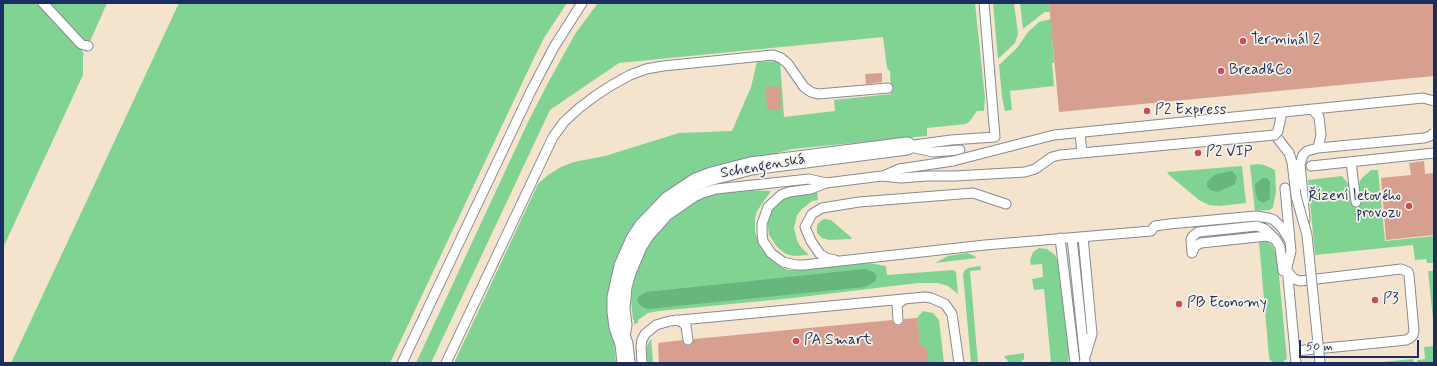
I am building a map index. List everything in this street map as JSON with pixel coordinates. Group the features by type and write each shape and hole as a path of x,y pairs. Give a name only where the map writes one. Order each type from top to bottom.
{"street":[{"name":"Schengenská","path":"626,363 624,344 618,327 616,297 623,266 635,240 644,227 669,200 696,182 712,176 751,166 907,146"}],"lane":[{"path":"43,3 81,44 88,46"},
{"path":"402,363 528,96 554,47 582,3"},
{"name":"Schengenská","path":"907,146 951,140 995,137 984,3"},
{"path":"446,363 553,137 564,122 578,109 612,85 630,75 646,69 662,66 773,55 781,58 788,64 804,87 811,92 818,94 888,88"},
{"path":"882,176 899,169 953,161 1054,136 1424,98 1434,101"},
{"path":"1313,110 1319,117 1321,135 1318,148"},
{"path":"1275,135 1278,131 1282,112"},
{"path":"1080,133 1082,153"},
{"path":"1320,363 1300,164 1303,155 1318,148 1424,138 1434,133"},
{"path":"1275,135 1055,156 1035,169 1026,172 901,178 882,176 826,183 811,189 789,192 781,195 773,201 764,214 762,233 766,246 777,259 796,265 1060,238 1151,231 1155,226 1256,216 1274,220 1282,228 1290,241"},
{"path":"1275,135 1289,153 1292,162 1296,196 1306,235"},
{"path":"907,146 933,152 960,150"},
{"path":"1311,166 1434,153"},
{"path":"1351,162 1356,202"},
{"path":"624,344 627,325 626,298 631,273 642,247 649,236 668,215 694,197 716,189 809,179 826,183"},
{"path":"1285,188 1291,251 1287,264 1287,271 1296,363"},
{"path":"838,261 826,258 820,254 810,241 805,227 806,222 812,214 822,208 858,202 973,193 1006,204"},
{"path":"1192,253 1191,240 1192,237 1198,232 1257,226 1268,232 1276,240 1280,250 1283,272 1289,291"},
{"path":"1083,237 1092,334 1084,362"},
{"path":"1060,238 1075,363"},
{"path":"1072,238 1084,362"},
{"path":"1287,271 1294,279 1300,281 1401,269 1408,272 1409,275 1414,331 1410,338 1406,340 1295,351"},
{"path":"642,363 641,346 645,334 656,325 670,321 925,297 939,301 948,308 954,320 959,363"},
{"path":"898,320 897,304 906,298"},
{"path":"676,320 682,322 686,326 688,340"}],"green space":[{"path":"3,3 37,3 80,47 84,54 83,75 3,248"},
{"path":"49,3 107,3 89,43 85,42"},
{"path":"179,3 567,3 544,38 533,60 390,363 11,363"},
{"path":"598,3 975,3 985,98 984,111 977,111 966,124 927,128 927,136 792,149 736,164 672,190 612,323 616,363 454,363 538,184 548,175 561,167 574,162 605,156 679,133 732,131 751,87 757,62 780,61 784,117 835,111 834,100 891,94 890,71 887,68 883,37 619,63 550,110 431,363 416,363 528,122 575,34"},
{"path":"993,3 1014,3 1018,34 1015,43 998,59"},
{"path":"1020,3 1049,3 1050,12 1045,12 1023,29"},
{"path":"1051,19 1054,86 1010,91 1012,110 1005,111 999,65 1017,48 1028,32 1039,22"},
{"path":"1258,164 1275,170 1276,192 1273,207 1270,210 1255,211 1250,165"},
{"path":"1242,166 1246,203 1220,206 1209,205 1199,200 1167,172"},
{"path":"1371,170 1378,170 1385,241 1434,236 1434,263 1427,263 1426,259 1415,260 1413,245 1315,255 1308,180 1342,176 1349,185 1351,204 1361,203 1360,181"},
{"path":"1232,171 1237,177 1235,184 1218,192 1210,190 1207,186 1207,182 1217,174"},
{"path":"1263,178 1267,178 1270,182 1270,199 1263,203 1258,200 1255,184"},
{"path":"749,190 771,191 757,211 755,219 755,232 761,249 766,252 771,260 781,267 789,270 797,270 869,263 886,266 887,275 953,270 956,272 958,294 948,286 938,283 918,283 793,298 659,311 648,313 638,320 638,323 634,324 631,300 634,278 643,253 665,223 689,203 712,193"},
{"path":"817,191 818,200 812,201 802,209 797,215 794,228 800,246 809,255 794,256 786,254 778,248 769,235 767,220 776,204 782,199 792,195"},
{"path":"824,219 831,220 852,238 829,240 822,238 817,233 817,227 818,223"},
{"path":"1265,241 1272,245 1277,255 1287,359 1283,362 1273,362 1269,357 1259,242"},
{"path":"1039,248 1047,249 1055,255 1059,264 1069,355 1068,363 1051,363 1044,289 1034,290 1032,279 1043,277 1042,264 1031,265 1030,260 1033,252"},
{"path":"967,253 977,258 935,263 948,256"},
{"path":"980,266 981,270 970,271 978,363 971,363 963,274 968,268"},
{"path":"865,269 875,273 876,279 874,282 865,287 647,309 641,306 637,301 638,297 646,292"},
{"path":"1428,271 1433,271 1434,329"},
{"path":"923,311 933,313 939,320 944,363 926,363 920,347 917,318"},
{"path":"651,338 653,363 647,363 647,346"},
{"path":"1434,346 1434,363 1418,363 1417,360 1425,359 1424,347"},
{"path":"1024,353 1024,359 1020,363 1009,363 1004,356"},
{"path":"1413,359 1414,363 1371,363"}],"building":[{"name":"Terminál 2","path":"1049,3 1434,3 1434,76 1059,112"},
{"path":"882,73 882,82 866,84 865,74"},
{"path":"780,86 781,109 767,110 766,87"},
{"name":"Řízení letového provozu","path":"1424,161 1425,174 1434,173 1434,235 1386,240 1381,178 1411,175 1409,163"},
{"name":"PA Smart","path":"917,318 920,344 927,349 928,363 659,363 658,343 682,340 684,344 688,346 692,344 694,339 892,320 895,325 899,326 903,323 904,319"}],"place":[{"name":"Terminál 2","path":"1243,41"},
{"name":"Bread&Co","path":"1221,71"},
{"name":"P2 Express","path":"1147,111"},
{"name":"P2 VIP","path":"1198,153"},
{"name":"Řízení letového provozu","path":"1409,206"},
{"name":"P3","path":"1375,300"},
{"name":"PB Economy","path":"1179,304"},
{"name":"PA Smart","path":"796,341"}]}
